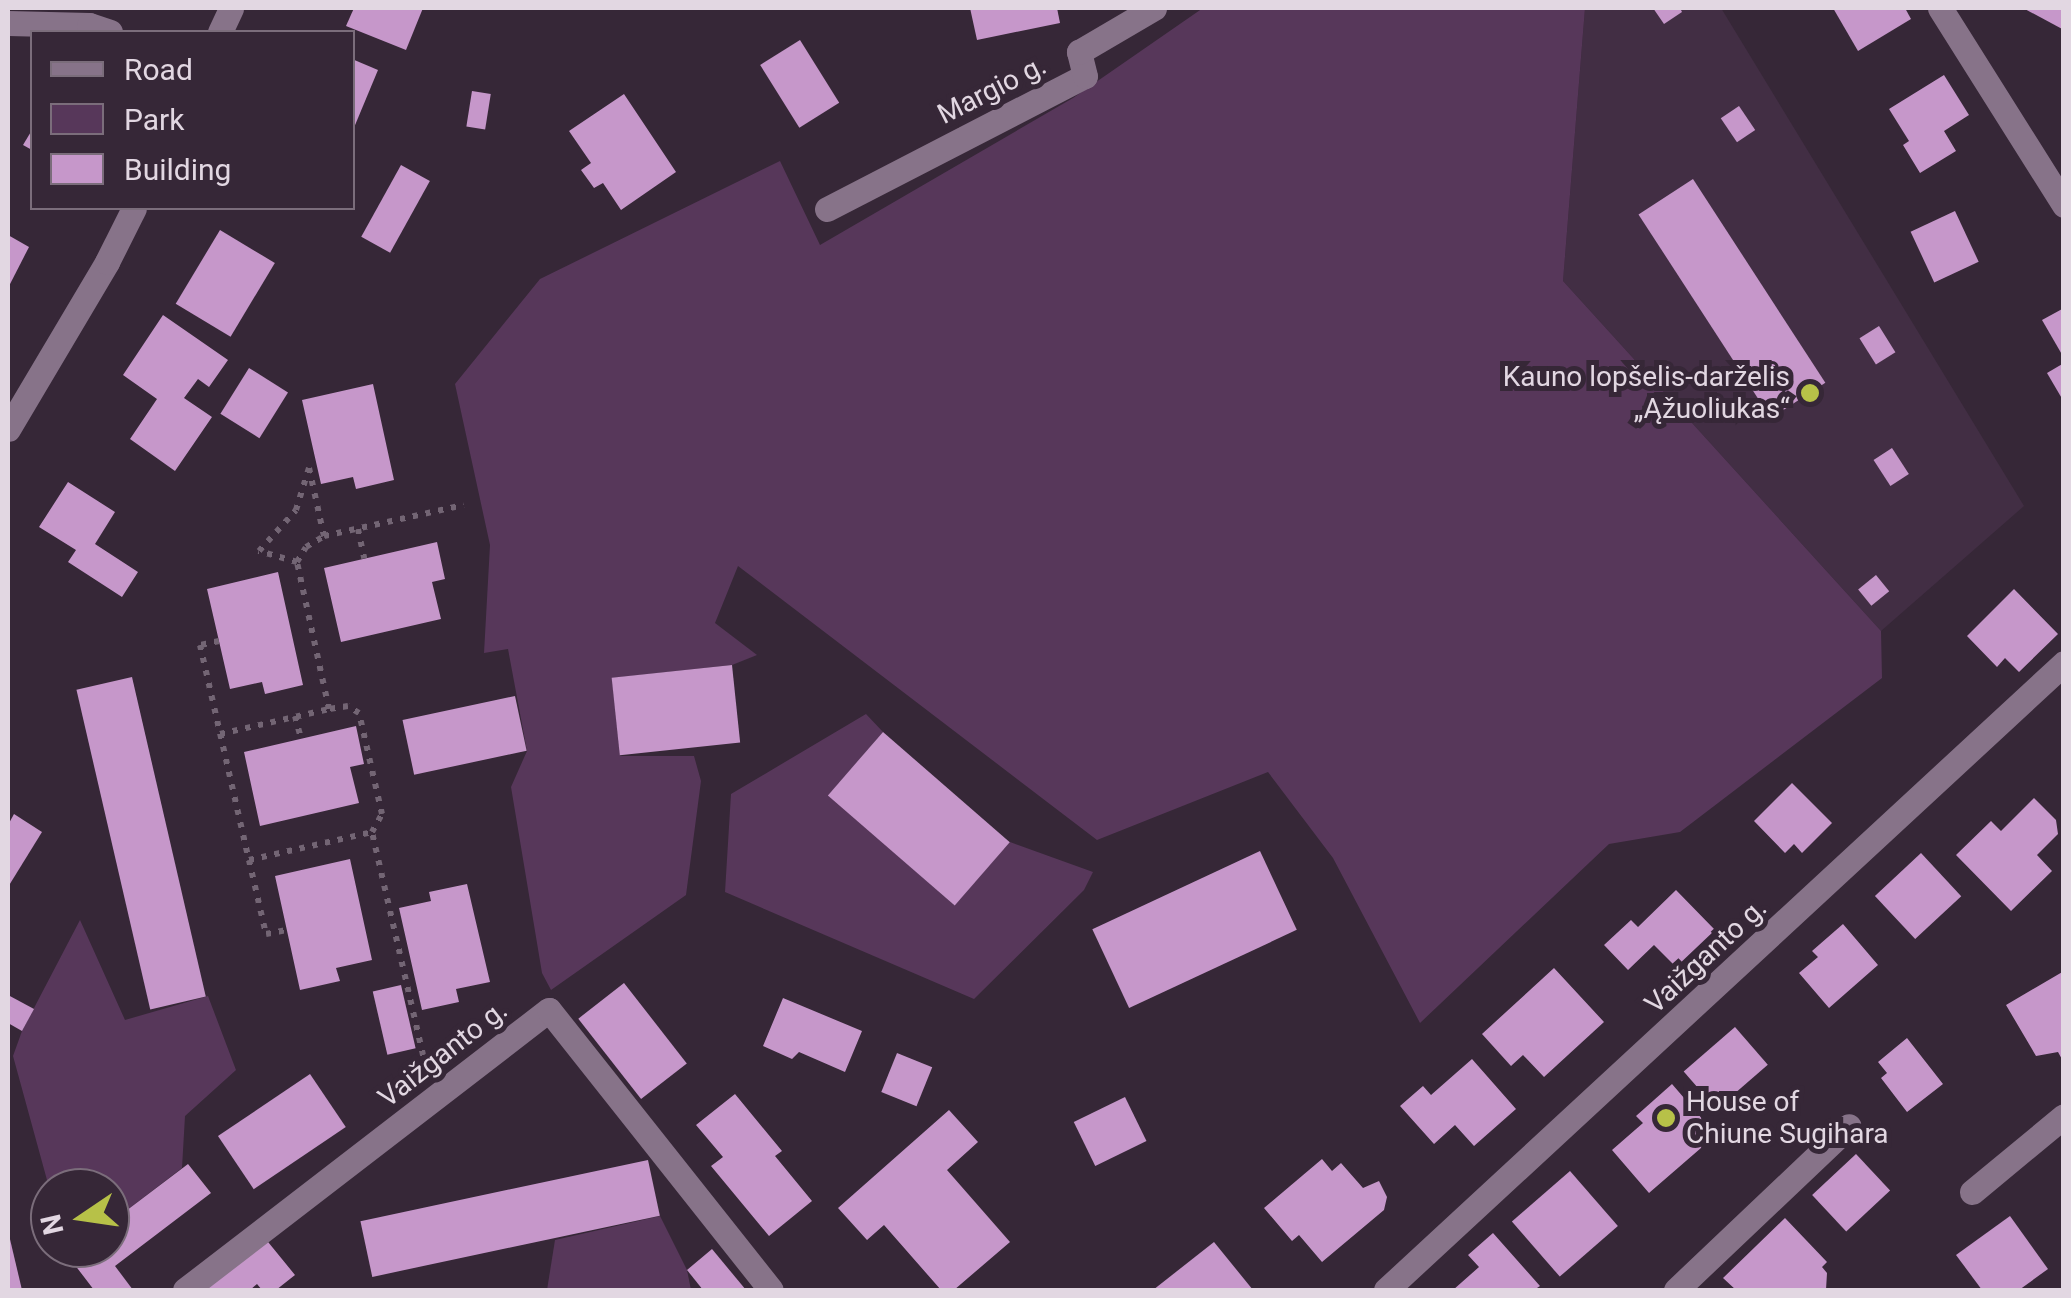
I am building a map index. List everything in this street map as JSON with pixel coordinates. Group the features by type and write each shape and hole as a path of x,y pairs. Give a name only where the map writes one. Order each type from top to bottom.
{"street":[{"name":"Margio g.","path":"827,209 1085,76 1079,52 1154,8"},
{"path":"1940,8 2064,205"},
{"path":"8,23 103,30"},
{"path":"8,428 107,262 133,210"},
{"name":"Vaižganto g.","path":"1386,1290 2064,662"},
{"name":"Vaižganto g.","path":"185,1290 548,1010 771,1290"},
{"path":"1972,1192 2064,1116"},
{"path":"1676,1290 1849,1126"}],"path":[{"path":"297,562 260,551 296,510 313,466 324,536"},
{"path":"329,709 297,562 306,547 324,536 464,505"},
{"path":"358,529 364,558"},
{"path":"220,641 200,646 266,934 287,930"},
{"path":"220,734 348,706 359,713 382,814 372,832 406,959 433,1099"},
{"path":"296,716 301,739"},
{"path":"249,860 372,832"}],"shaded area":[{"name":"Kauno lopšelis-darželis „Ąžuoliukas“","path":"1585,8 1721,8 2024,506 1881,631 1563,281"}],"green space":[{"path":"1203,8 1585,8 1563,281 1881,631 1882,678 1680,832 1609,844 1420,1023 1333,858 1268,772 1097,840 738,566 715,623 757,655 732,665 612,678 620,756 694,756 701,781 686,895 551,990 542,973 511,787 527,751 508,649 484,653 490,545 455,384 540,279 780,161 820,245 1073,98"},
{"path":"866,714 883,732 829,795 954,905 1010,842 1093,872 1084,890 974,999 725,892 731,794"},
{"path":"80,920 125,1020 208,996 236,1070 185,1116 182,1168 130,1208 130,1168 44,1168 13,1056"},
{"path":"660,1216 687,1270 691,1290 547,1290 555,1240"}],"building":[{"path":"354,8 423,8 406,50 346,26"},
{"path":"970,8 1057,8 1060,23 977,40"},
{"path":"1653,8 1680,8 1682,12 1664,24"},
{"path":"1833,8 1905,8 1911,19 1858,51"},
{"path":"2023,8 2064,8 2064,30"},
{"path":"800,40 839,103 799,128 760,65"},
{"path":"355,60 378,70 355,125"},
{"path":"1944,75 1969,115 1944,131 1956,151 1920,173 1903,145 1909,141 1889,109"},
{"path":"472,91 491,94 485,130 466,127"},
{"path":"624,94 676,172 621,210 603,183 594,188 581,170 591,163 569,131"},
{"path":"1739,106 1755,130 1737,142 1721,118"},
{"path":"401,165 430,181 390,253 361,237"},
{"path":"1693,179 1825,383 1771,418 1638,214"},
{"path":"1955,211 1979,262 1934,282 1911,232"},
{"path":"220,230 275,263 231,337 176,304"},
{"path":"8,235 29,247 8,288"},
{"path":"2064,308 2064,358 2042,320"},
{"path":"163,315 228,360 209,387 198,379 184,398 212,417 175,471 130,439 157,399 123,375"},
{"path":"1879,326 1895,352 1876,364 1859,338"},
{"path":"2064,363 2064,402 2047,373"},
{"path":"249,368 288,392 259,438 220,414"},
{"path":"373,384 394,480 356,489 353,477 321,484 302,400"},
{"path":"1892,448 1909,474 1890,486 1874,460"},
{"path":"68,482 115,512 95,544 138,572 122,597 68,562 76,550 39,527"},
{"path":"437,542 445,579 432,582 441,619 341,642 324,568"},
{"path":"278,572 303,685 265,694 262,682 230,689 207,589"},
{"path":"1876,575 1889,591 1871,606 1858,589"},
{"path":"2014,589 2058,634 2019,672 2005,658 1997,667 1967,636"},
{"path":"732,665 740,743 620,755 612,678"},
{"path":"132,677 206,997 150,1009 76,690"},
{"path":"515,696 527,751 414,775 403,720"},
{"path":"356,726 364,764 350,767 359,803 260,826 244,752"},
{"path":"883,732 1010,842 955,906 828,795"},
{"path":"1792,783 1832,823 1802,853 1794,844 1785,853 1754,821"},
{"path":"2034,798 2056,820 2058,834 2037,855 2052,871 2011,911 1956,855 1991,821 2001,831"},
{"path":"14,814 42,832 8,887 8,825"},
{"path":"1260,851 1297,930 1129,1008 1092,929"},
{"path":"1921,853 1961,896 1915,939 1875,896"},
{"path":"350,859 372,960 336,968 340,981 300,990 275,876"},
{"path":"467,884 490,982 456,989 459,1002 422,1010 399,908 431,901 429,892"},
{"path":"1676,890 1715,930 1676,967 1654,945 1628,970 1604,945 1631,920 1638,927"},
{"path":"1843,924 1878,965 1829,1008 1799,973 1818,957 1812,951"},
{"path":"1554,968 1604,1022 1544,1077 1523,1055 1511,1066 1482,1034"},
{"path":"2064,971 2064,1063 2058,1052 2036,1056 2006,1005"},
{"path":"624,983 687,1063 641,1099 578,1019"},
{"path":"401,985 416,1048 387,1055 373,992"},
{"path":"8,995 34,1009 22,1031 8,1023"},
{"path":"783,998 862,1031 845,1072 799,1052 792,1059 763,1046"},
{"path":"1735,1027 1768,1065 1716,1109 1684,1072"},
{"path":"1907,1038 1943,1084 1907,1112 1881,1078 1887,1073 1878,1062"},
{"path":"897,1053 932,1067 916,1106 881,1092"},
{"path":"1472,1059 1516,1109 1474,1146 1455,1125 1434,1144 1400,1106 1423,1086 1431,1095"},
{"path":"310,1074 346,1127 254,1189 218,1136"},
{"path":"1672,1084 1716,1135 1649,1193 1612,1150 1643,1123 1636,1116"},
{"path":"735,1094 782,1151 775,1156 812,1201 769,1236 711,1166 723,1157 696,1125"},
{"path":"1125,1097 1146,1141 1095,1166 1074,1122"},
{"path":"949,1110 978,1142 947,1170 1010,1242 954,1290 941,1290 884,1225 867,1240 838,1208"},
{"path":"1856,1154 1890,1191 1846,1231 1812,1195"},
{"path":"1322,1159 1332,1171 1341,1163 1363,1188 1379,1181 1387,1197 1384,1210 1322,1262 1299,1235 1292,1241 1264,1208"},
{"path":"648,1160 660,1216 372,1277 360,1221"},
{"path":"188,1164 211,1193 130,1255 130,1208"},
{"path":"1570,1171 1618,1226 1560,1277 1512,1222"},
{"path":"2010,1216 2048,1269 2019,1290 1982,1290 1956,1255"},
{"path":"1785,1218 1827,1262 1822,1267 1827,1273 1826,1290 1736,1290 1723,1278"},
{"path":"1493,1233 1540,1286 1534,1290 1453,1290 1479,1267 1468,1255"},
{"path":"9,1235 22,1290 8,1290"},
{"path":"264,1237 295,1275 276,1290 262,1290 257,1284 250,1290 199,1290"},
{"path":"1214,1242 1253,1290 1153,1290"},
{"path":"712,1249 746,1290 703,1290 687,1270"},
{"path":"77,1268 116,1268 133,1290 94,1290"}],"place":[{"name":"Kauno lopšelis-darželis „Ąžuoliukas“","path":"1810,393"},
{"name":"House of Chiune Sugihara","path":"1666,1118"}]}
